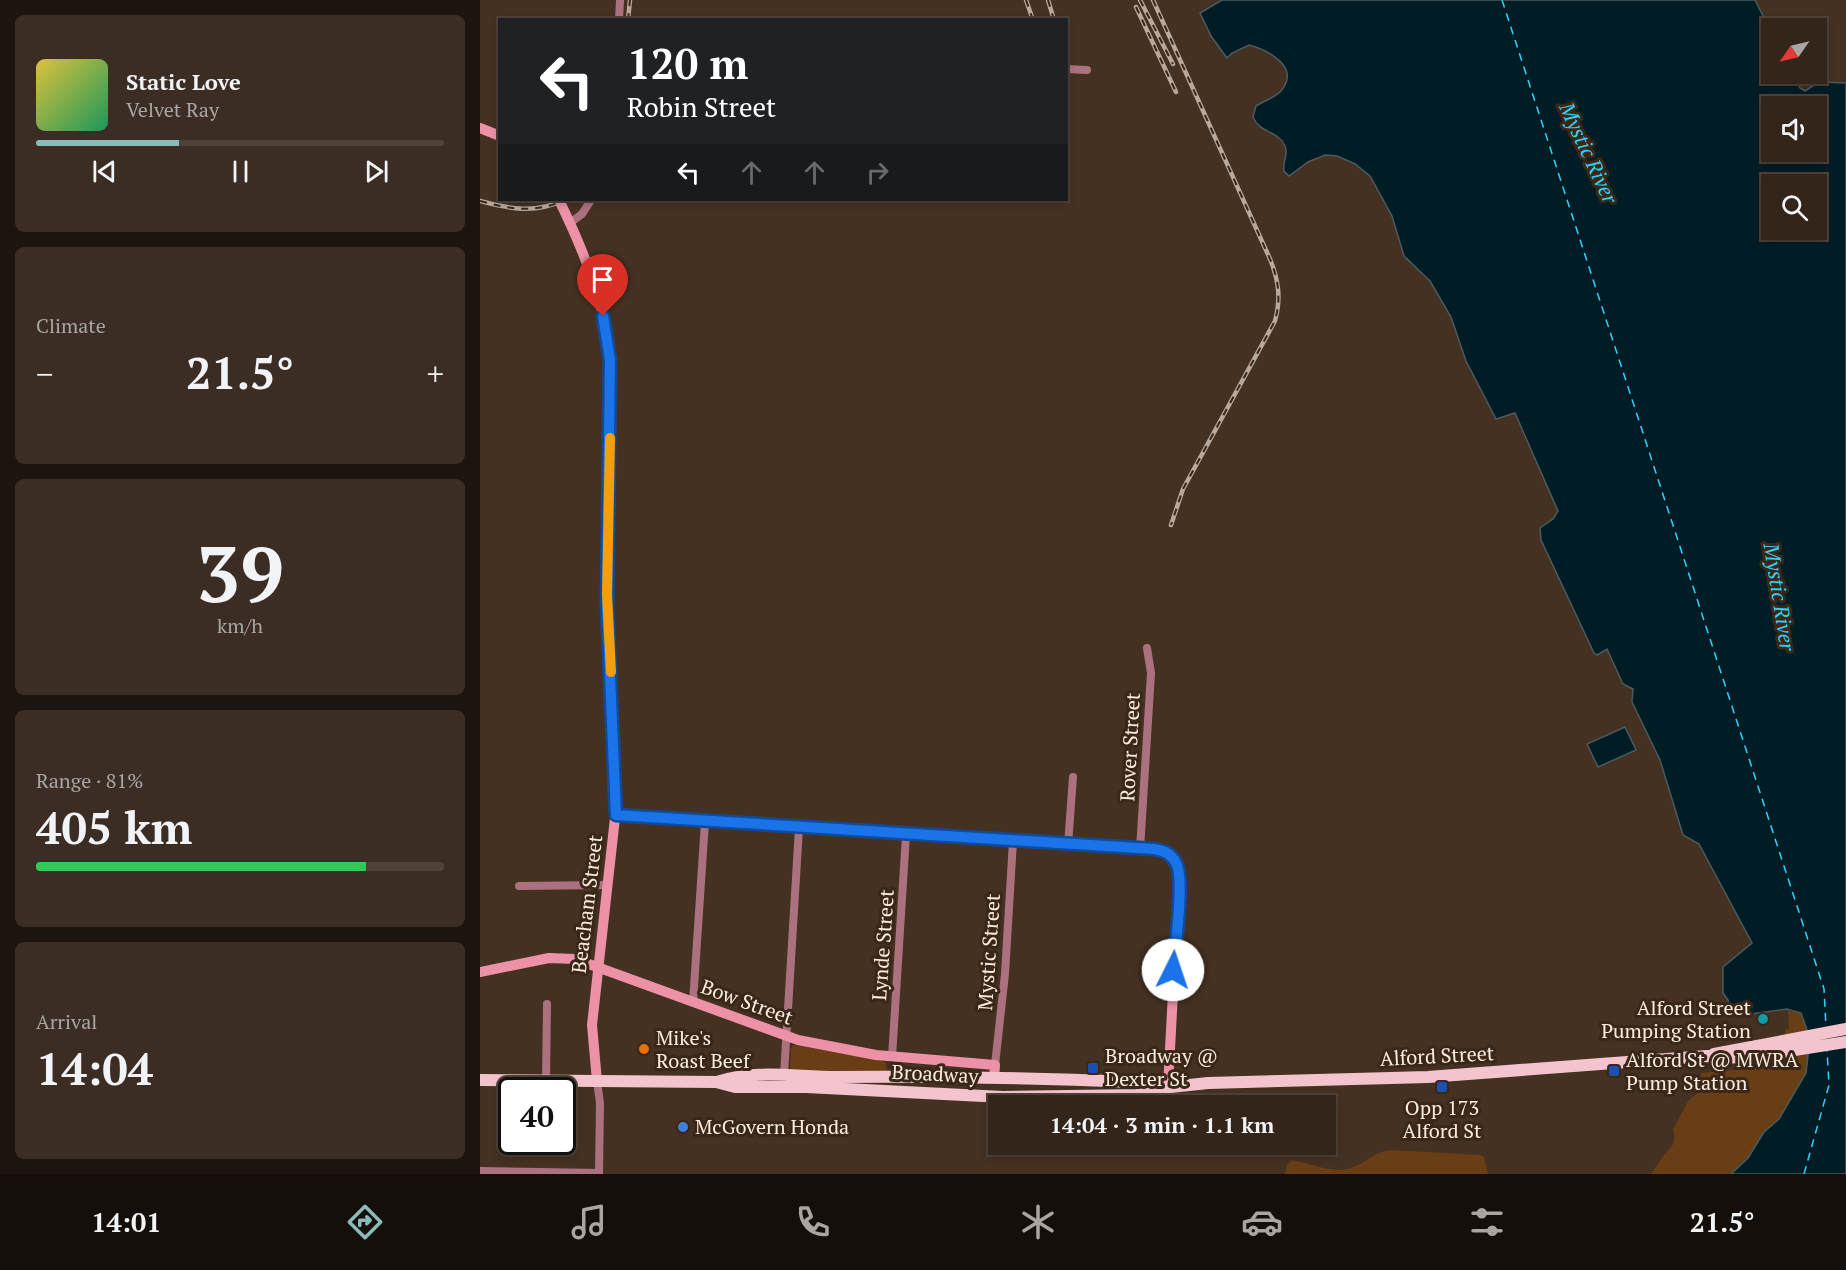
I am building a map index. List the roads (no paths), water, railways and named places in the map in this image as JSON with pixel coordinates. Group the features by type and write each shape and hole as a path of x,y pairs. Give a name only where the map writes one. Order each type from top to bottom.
{"main road":[{"path":"480,128 498,135"},
{"name":"Beacham Street","path":"559,201 570,223 603,316 610,360 607,606 616,815 592,1025 597,1081"},
{"path":"616,815 1166,852 1179,867 1168,1087"},
{"name":"Bow Street","path":"480,972 556,958 575,959 786,1037 892,1057 995,1072"},
{"name":"Alford Street","path":"1707,1056 1740,1047 1846,1029"},
{"name":"Alford Street","path":"1168,1087 1208,1083 1428,1077 1707,1056 1745,1058 1846,1042"},
{"name":"Broadway","path":"716,1082 735,1076 995,1072 1134,1082 1152,1089"},
{"name":"Broadway","path":"480,1080 498,1080"},
{"name":"Broadway","path":"576,1081 716,1082 735,1087 806,1087 1003,1097 1138,1095 1152,1089 1168,1087"}],"street":[{"path":"619,18 620,0"},
{"path":"1068,69 1087,70"},
{"path":"570,223 582,214 590,201"},
{"name":"Rover Street","path":"1140,849 1151,673 1147,648"},
{"path":"1068,844 1074,777"},
{"path":"693,1002 705,822"},
{"path":"784,1075 799,828"},
{"name":"Lynde Street","path":"892,1057 906,835"},
{"name":"Mystic Street","path":"995,1072 1005,974 1013,841"},
{"path":"519,886 608,885"},
{"path":"546,1077 547,1004"},
{"path":"480,1171 598,1173 600,1103 597,1081"}],"water":[{"name":"Mystic River","path":"1222,0 1755,0 1764,18 1761,18 1761,84 1798,84 1805,91 1816,84 1846,83 1846,1174 1731,1174 1748,1158 1764,1132 1779,1119 1806,1073 1810,1038 1801,1013 1787,1009 1737,1016 1730,1013 1728,1000 1723,993 1723,967 1752,943 1699,844 1683,835 1660,760 1632,702 1633,689 1623,684 1607,649 1597,655 1594,653 1541,540 1540,528 1553,519 1558,511 1515,413 1496,419 1466,361 1451,317 1430,281 1404,256 1392,216 1370,176 1355,164 1337,156 1325,155 1308,162 1289,176 1284,171 1285,146 1278,137 1260,126 1253,117 1256,106 1281,91 1286,82 1285,67 1273,55 1249,45 1227,58 1211,36 1200,13"},
{"path":"1625,727 1636,750 1598,767 1587,744"}],"railway":[{"path":"628,18 630,0"},
{"path":"1026,0 1032,18"},
{"path":"1048,0 1053,18"},
{"path":"1140,0 1173,64"},
{"path":"1153,0 1270,259 1277,282 1278,298 1275,321 1183,489 1171,525"},
{"path":"1136,7 1176,92"},
{"path":"480,201 522,209 543,207 561,201"}],"place":[{"name":"Alford Street Pumping Station","path":"1763,1019"},
{"name":"Mike's Roast Beef","path":"644,1049"},
{"name":"Broadway @ Dexter St","path":"1093,1068"},
{"name":"Alford St @ MWRA Pump Station","path":"1614,1071"},
{"name":"Opp 173 Alford St","path":"1442,1087"},
{"name":"McGovern Honda","path":"683,1127"}]}
